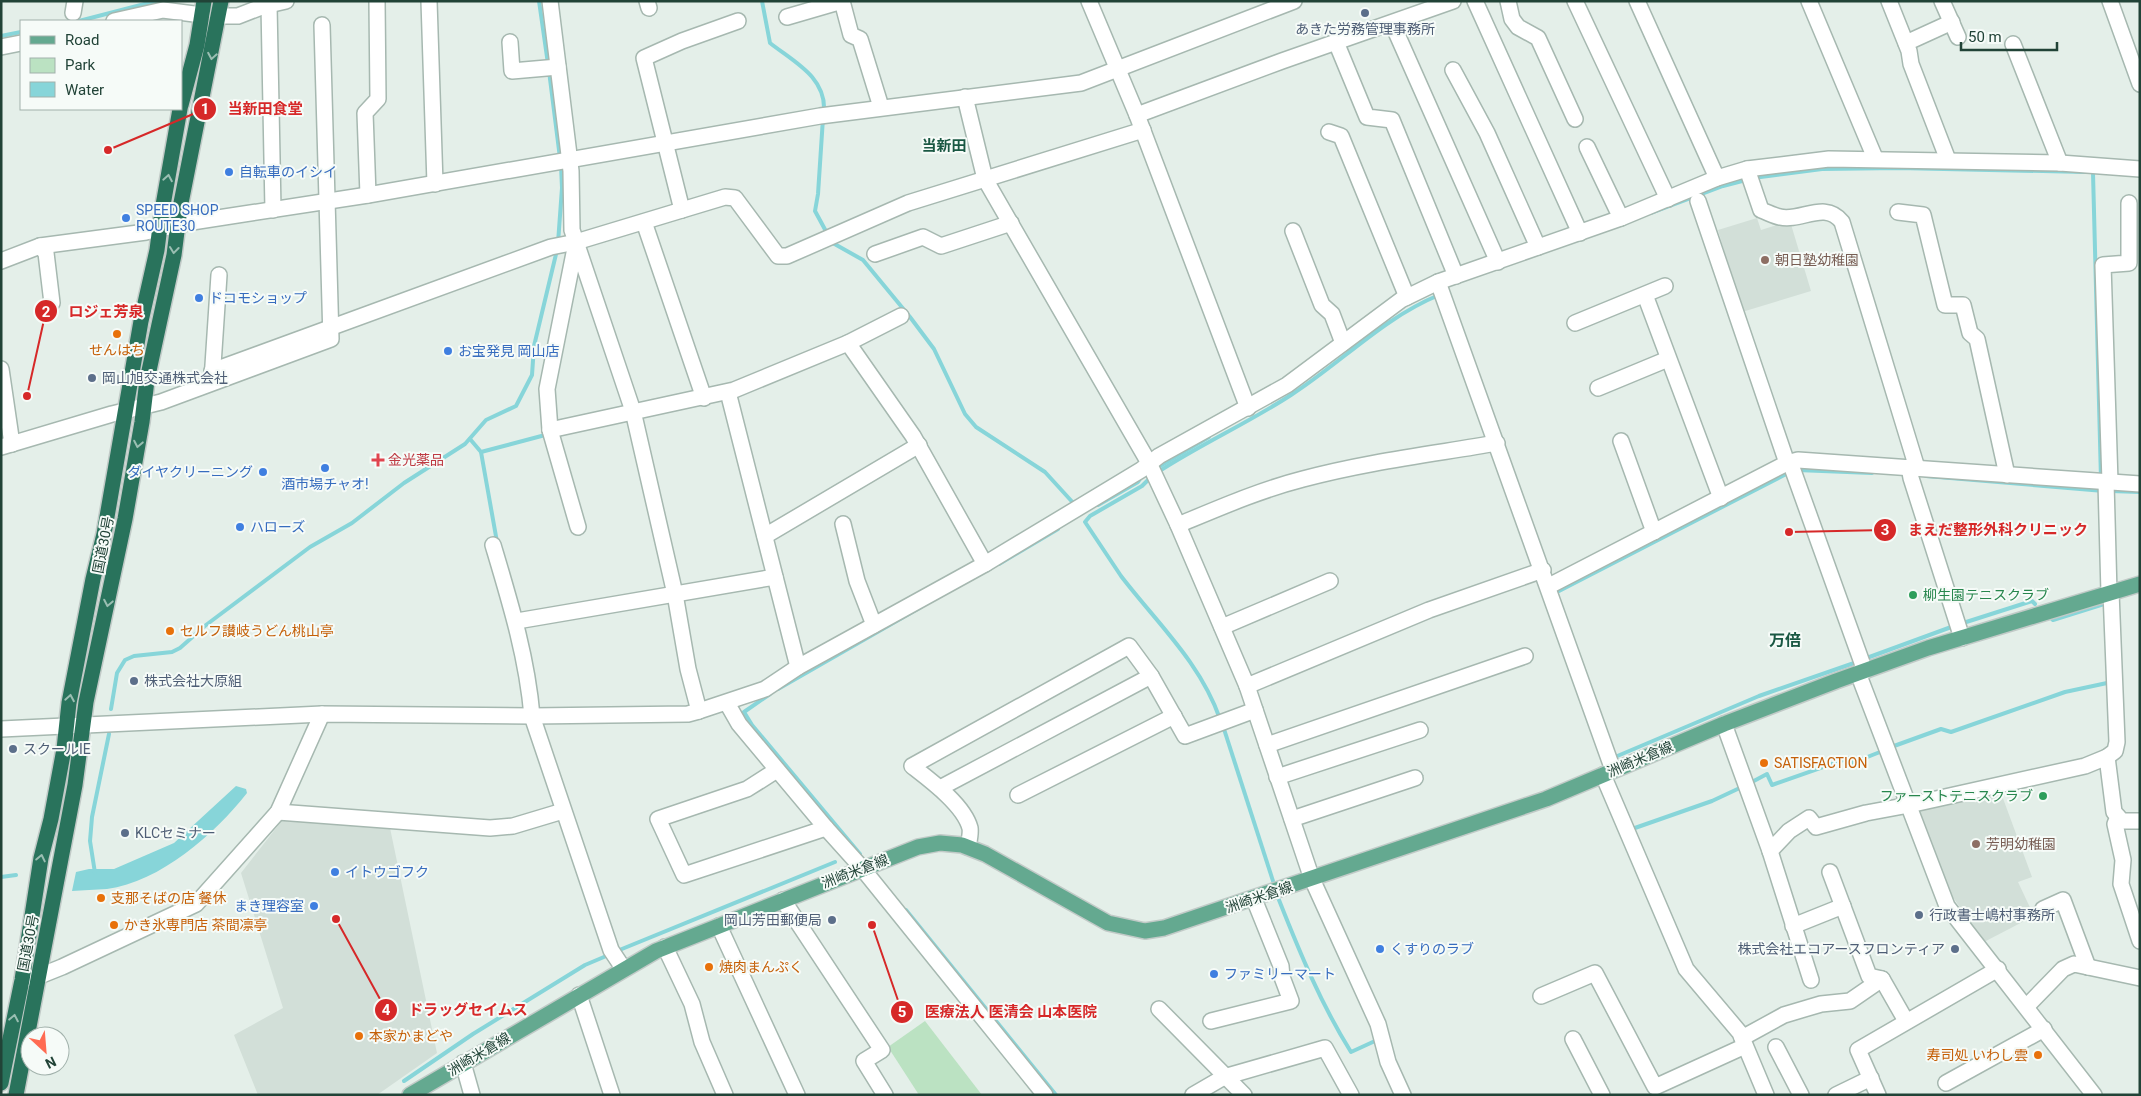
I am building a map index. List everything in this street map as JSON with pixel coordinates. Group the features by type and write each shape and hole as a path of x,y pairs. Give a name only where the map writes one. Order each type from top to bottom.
{"highway":[{"path":"182,101 203,7"},
{"name":"国道30号","path":"16,1095 75,785 83,725 125,519 146,380 174,255 177,225 220,8"},
{"name":"国道30号","path":"1,1083 22,980 41,858 51,820 93,579 104,534 138,339 157,250 180,110"}],"main road":[{"name":"洲崎米倉線","path":"416,1093 623,968 666,947 783,900 857,861 940,843 968,847 985,854 1091,914 1125,928 1145,931 1164,928 1546,799 1862,667 1960,630 2140,584"}],"street":[{"path":"220,8 238,16 286,1"},
{"path":"368,195 365,113 378,99 377,1"},
{"path":"429,1 435,184"},
{"path":"550,1 552,67 572,230 563,245 549,380 550,432 578,527"},
{"path":"787,17 842,1 852,35 860,39 881,107"},
{"path":"1089,1 1143,130 1248,408"},
{"path":"1,261 40,246 160,229 435,184 824,115 1081,83 1294,1"},
{"path":"1137,115 1392,23 1419,7 1453,1"},
{"path":"1475,1 1580,233"},
{"path":"1508,1 1512,18 1518,28 1538,38 1575,119"},
{"path":"1575,1 1668,199"},
{"path":"1637,1 1717,178"},
{"path":"1809,1 1875,158"},
{"path":"1889,1 1906,43 1910,64 1948,160"},
{"path":"1942,1 1958,37"},
{"path":"2110,1 2140,84"},
{"path":"269,5 273,210"},
{"path":"119,20 164,10 203,7"},
{"path":"682,210 644,58 682,41 738,21"},
{"path":"1906,43 1952,22"},
{"path":"1392,23 1498,262"},
{"path":"1,369 7,446 143,406 212,377 331,339 322,25"},
{"path":"510,42 512,71 552,67"},
{"path":"1336,42 1367,117 1392,120 1456,276"},
{"path":"1,47 20,43"},
{"path":"2013,44 2060,162"},
{"path":"1453,70 1487,133 1538,248"},
{"path":"966,97 985,179 1152,469 1178,525 1247,686 1312,878 1378,1024 1388,1062 1400,1094"},
{"path":"331,327 563,245 725,197 735,198 778,256 787,256 908,203 1143,130"},
{"path":"1329,132 1341,136 1407,297"},
{"path":"1587,146 1621,218"},
{"path":"1,729 322,714 532,716 688,714 765,689 798,666 985,564 1077,508 1152,469 1287,385 1407,297 1441,288 1456,276 1621,218 1717,178 1749,175 1830,159 1875,158 2060,162 2140,169"},
{"path":"1749,175 1761,210 1781,218 1823,211 1836,214 1842,222 1912,472 1960,630"},
{"path":"1698,201 1910,806 1947,906 2027,1006 2094,1095"},
{"path":"2129,203 2129,263 2104,265 2105,484 2117,742 2110,755 2114,812 2122,821 2140,821"},
{"path":"1898,212 1923,215 1944,305 1963,305 1970,333 1977,339 2007,475"},
{"path":"644,222 704,398"},
{"path":"875,254 923,237 941,246 1011,223"},
{"path":"1293,231 1322,305 1332,314 1344,343"},
{"path":"563,245 634,414 676,594 688,669 699,711"},
{"path":"40,246 46,253 52,303"},
{"path":"212,377 219,275"},
{"path":"1575,323 1665,286"},
{"path":"1441,288 1549,586 1608,772 1686,969 1744,1042 1766,1095"},
{"path":"1645,295 1721,498"},
{"path":"550,432 704,398 729,395 850,346 901,316"},
{"path":"850,346 919,445 985,564"},
{"path":"1598,388 1668,359"},
{"path":"729,395 798,666"},
{"path":"1621,441 1654,532"},
{"path":"1178,525 1238,500 1303,479 1373,464 1497,443"},
{"path":"764,536 919,445"},
{"path":"1549,586 1721,498 1791,467 1798,460 1912,472 2007,475 2105,484 2140,484"},
{"path":"843,524 857,581 874,625"},
{"path":"493,545 517,621 532,716 563,811 613,952 623,968"},
{"path":"1247,686 1429,610 1543,570"},
{"path":"517,621 775,576"},
{"path":"1222,627 1330,581"},
{"path":"968,847 971,829 964,816 940,788 912,766 1129,646 1152,676 1185,736 1255,710"},
{"path":"1267,745 1525,656"},
{"path":"940,788 1152,676"},
{"path":"727,702 739,724 826,828 857,861 1045,1095"},
{"path":"22,980 37,977 196,904 278,812 322,714"},
{"path":"1018,794 1174,716"},
{"path":"1724,724 1770,851 1811,980"},
{"path":"1277,777 1420,730"},
{"path":"1770,851 1789,831 1809,818 1816,827 1866,813 1910,806 2085,766 2110,755"},
{"path":"777,770 747,789 658,819 684,875 826,828"},
{"path":"1292,819 1415,778"},
{"path":"278,812 490,828 513,826 563,811"},
{"path":"2118,817 2115,824 2123,860 2121,884 2140,941"},
{"path":"1830,872 1869,976 1882,979 1906,1021"},
{"path":"1211,1021 1292,1001 1282,978 1281,966 1254,899"},
{"path":"783,900 882,1050 864,1061 885,1095"},
{"path":"2043,909 2062,900 2088,967"},
{"path":"1793,926 1843,906"},
{"path":"719,926 797,1095"},
{"path":"666,947 692,1004 702,1042 725,1095"},
{"path":"2027,1006 2064,969 2074,964 2140,978"},
{"path":"1878,1095 1858,1050 1998,969"},
{"path":"1540,996 1595,973 1655,1087 1744,1042 1784,1015 1821,1004 1850,1001 1882,979"},
{"path":"579,995 612,1095"},
{"path":"1159,1009 1224,1077 1244,1095"},
{"path":"1946,1083 2044,1029"},
{"path":"1573,1039 1602,1095"},
{"path":"1776,1047 1801,1095"},
{"path":"1194,1095 1224,1077 1325,1048 1344,1092"},
{"path":"463,1063 472,1095"},
{"path":"1836,1095 1871,1078"}],"shaded area":[{"name":"朝日塾幼稚園","path":"1757,218 1761,230 1790,221 1811,291 1742,312 1718,230"},
{"name":"芳明幼稚園","path":"2001,793 2032,877 2018,882 2034,916 1984,942 1950,893 1920,811"},
{"path":"284,818 390,828 437,1053 377,1095 258,1095 234,1035 283,1008 241,873"}],"green space":[{"path":"925,1021 982,1095 919,1095 888,1047"}],"water":[{"path":"236,786 246,789 247,793 203,840 185,854 147,877 127,885 107,889 72,891 76,872 89,869 114,869 174,843"}],"waterway":[{"path":"83,20 156,1"},
{"path":"539,1 548,64"},
{"path":"762,1 770,43 807,71 820,89 824,111"},
{"path":"1,36 20,32"},
{"path":"549,71 560,158"},
{"path":"823,118 818,194 815,211 828,235"},
{"path":"558,243 562,188 561,165"},
{"path":"1753,178 1822,169 1899,168 2085,172"},
{"path":"2093,173 2101,479"},
{"path":"1651,213 1723,186 1746,180"},
{"path":"831,242 863,260 910,317 934,349 965,414 976,427 1045,472 1076,506"},
{"path":"111,709 117,673 125,660 134,656 172,652 180,648 206,625 310,547 352,523 404,483 465,444 486,420 516,406 532,375 534,346 557,250"},
{"path":"1158,472 1291,395 1381,328 1399,316 1439,295"},
{"path":"470,439 481,452 549,434"},
{"path":"1155,469 1209,437"},
{"path":"481,452 497,542"},
{"path":"1797,470 1872,473"},
{"path":"1559,591 1790,472"},
{"path":"1098,505 1138,482 1142,476"},
{"path":"1152,476 1142,486 1090,516 1085,522 1121,576 1189,661 1201,679 1220,719"},
{"path":"1926,476 2104,491"},
{"path":"2111,491 2140,492"},
{"path":"999,564 1058,529"},
{"path":"1960,624 2032,601 2035,604"},
{"path":"2051,618 2053,620 2104,604"},
{"path":"778,689 921,607"},
{"path":"1864,659 1954,626"},
{"path":"1615,757 1759,696 1857,662"},
{"path":"1894,746 1941,729 1951,732 2065,692 2107,683"},
{"path":"770,694 744,712 752,725 860,854"},
{"path":"1223,726 1273,881"},
{"path":"95,873 90,841 92,817 109,734"},
{"path":"1750,783 1767,774 1772,785 1849,758 1852,763 1880,752"},
{"path":"1632,829 1712,801 1744,786"},
{"path":"617,951 835,862"},
{"path":"1,877 16,875"},
{"path":"1279,900 1303,959 1340,1034 1351,1052 1375,1041"},
{"path":"906,910 1056,1095"},
{"path":"404,1081 473,1034 585,965 611,954"}],"place":[{"name":"あきた労務管理事務所","path":"1365,13"},
{"name":"当新田食堂","path":"108,150"},
{"name":"自転車のイシイ","path":"229,172"},
{"name":"SPEED SHOP ROUTE30","path":"126,218"},
{"name":"朝日塾幼稚園","path":"1765,260"},
{"name":"ドコモショップ","path":"199,298"},
{"name":"せんはち","path":"117,334"},
{"name":"お宝発見 岡山店","path":"448,351"},
{"name":"岡山旭交通株式会社","path":"92,378"},
{"name":"ロジェ芳泉","path":"27,396"},
{"name":"金光薬品","path":"378,460"},
{"name":"酒市場チャオ!","path":"325,468"},
{"name":"ダイヤクリーニング","path":"263,472"},
{"name":"ハローズ","path":"240,527"},
{"name":"まえだ整形外科クリニック","path":"1789,532"},
{"name":"柳生園テニスクラブ","path":"1913,595"},
{"name":"セルフ讃岐うどん桃山亭","path":"170,631"},
{"name":"株式会社大原組","path":"134,681"},
{"name":"スクールIE","path":"13,749"},
{"name":"SATISFACTION","path":"1764,763"},
{"name":"ファーストテニスクラブ","path":"2043,796"},
{"name":"KLCセミナー","path":"125,833"},
{"name":"芳明幼稚園","path":"1976,844"},
{"name":"イトウゴフク","path":"335,872"},
{"name":"支那そばの店 餐休","path":"101,898"},
{"name":"まき理容室","path":"314,906"},
{"name":"行政書士嶋村事務所","path":"1919,915"},
{"name":"ドラッグセイムス","path":"336,919"},
{"name":"岡山芳田郵便局","path":"832,920"},
{"name":"かき氷専門店 茶間凛亭","path":"114,925"},
{"name":"医療法人 医清会 山本医院","path":"872,925"},
{"name":"くすりのラブ","path":"1380,949"},
{"name":"株式会社エコアースフロンティア","path":"1955,949"},
{"name":"焼肉まんぷく","path":"709,967"},
{"name":"ファミリーマート","path":"1214,974"},
{"name":"本家かまどや","path":"359,1036"},
{"name":"寿司処 いわし雲","path":"2038,1055"}],"district":[{"name":"当新田","path":"944,146"},
{"name":"万倍","path":"1785,640"}]}
